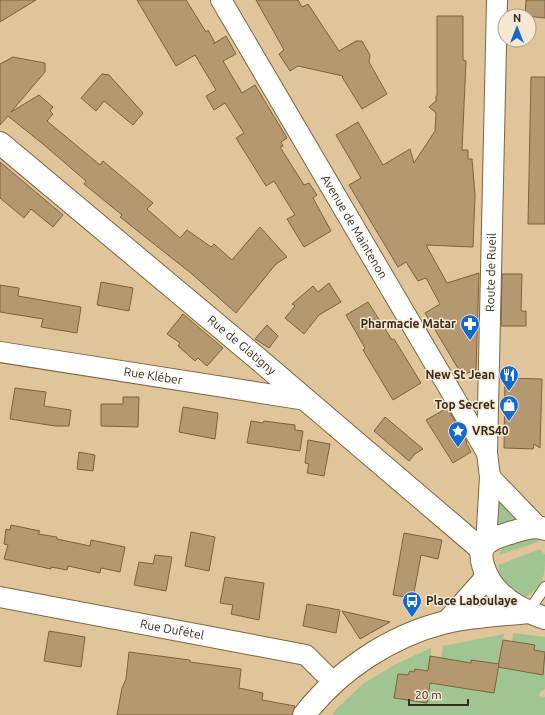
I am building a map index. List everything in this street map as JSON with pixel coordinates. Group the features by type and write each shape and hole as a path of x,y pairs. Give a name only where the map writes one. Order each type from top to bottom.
{"street":[{"name":"Avenue de Maintenon","path":"221,0 487,453"},
{"name":"Route de Rueil","path":"484,547 490,478 487,453 497,0"},
{"name":"Rue de Glatigny","path":"0,143 306,400 484,547"},
{"name":"Rue Kléber","path":"0,352 306,400"},
{"path":"490,478 542,528"},
{"path":"536,615 511,604 486,578 481,560 484,547 502,536 542,528"},
{"path":"447,622 486,578"},
{"name":"Rue Dufétel","path":"0,597 306,655 333,682"},
{"path":"304,715 316,699 333,682 360,662 407,635 447,622 536,615"}],"lane":[{"path":"536,615 545,587"}],"green space":[{"path":"493,496 523,518 492,528"},
{"path":"541,537 538,542 499,555 506,544 511,541 522,538"},
{"path":"540,549 545,555 542,581 535,590 523,599 506,585 500,576 498,565"},
{"path":"513,633 545,637 545,689 540,692 539,696 545,697 545,715 333,715 335,710 363,684 394,665 431,648 430,667 440,668 443,646 504,634 501,651 510,653","holes":["472,660 499,664 494,693 457,687 461,661 471,663"]}],"building":[{"path":"0,0 36,0 0,22"},
{"path":"137,0 186,0 206,32 208,30 215,43 226,36 236,54 223,61 242,93 255,85 287,138 281,142 283,146 280,147 304,185 309,183 317,195 313,198 331,231 304,247 287,219 295,215 274,181 266,186 236,138 244,133 225,103 214,110 206,96 216,90 195,55 176,66"},
{"path":"256,0 298,0 302,7 308,4 339,51 356,41 362,41 370,55 369,62 387,94 362,109 342,77 343,76 298,66 290,71 279,54 284,50"},
{"path":"526,0 545,0 545,18 537,17 537,8 526,8"},
{"path":"437,16 463,16 463,60 466,61 462,150 468,150 468,159 472,159 475,195 473,247 426,245 447,283 479,273 476,370 462,375 425,313 440,304 426,278 418,281 406,262 398,267 349,185 361,178 336,135 358,122 383,165 410,149 414,163 435,131 436,113 429,107 436,101 437,96"},
{"path":"13,57 45,63 45,72 11,112 39,95 53,107 50,111 53,114 47,121 100,165 103,161 153,203 147,209 180,238 187,230 211,247 214,244 232,260 260,227 287,257 276,264 236,313 192,274 120,217 122,215 84,184 86,181 8,116 0,125 0,64"},
{"path":"102,74 109,75 143,113 133,125 104,101 96,111 81,98"},
{"path":"531,77 545,77 545,224 528,224"},
{"path":"0,162 63,215 53,227 31,209 24,218 0,198"},
{"path":"502,274 522,274 521,311 526,311 526,326 501,326"},
{"path":"101,282 133,288 129,311 97,305"},
{"path":"329,283 341,302 319,315 304,334 285,318 295,306 292,304 313,286 318,292"},
{"path":"0,285 19,288 18,296 81,307 77,333 41,327 43,319 0,312"},
{"path":"368,302 392,340 394,339 421,383 393,400 363,350 365,348 346,315"},
{"path":"183,314 223,348 207,366 198,358 195,361 178,346 180,343 167,334"},
{"path":"267,325 278,336 269,348 255,339"},
{"path":"505,378 542,379 540,448 534,444 533,449 504,448"},
{"path":"15,388 46,392 44,406 71,410 69,426 55,426 10,419"},
{"path":"123,397 139,397 138,427 101,426 101,404 123,404"},
{"path":"183,407 218,413 215,439 179,432"},
{"path":"447,408 467,442 466,443 471,452 453,463 426,420"},
{"path":"385,417 423,449 415,454 409,461 374,431"},
{"path":"251,421 295,425 295,430 303,431 300,451 247,443"},
{"path":"308,440 330,444 324,476 307,473 309,464 305,463"},
{"path":"79,452 95,455 93,471 77,469"},
{"path":"11,525 40,531 38,534 57,537 57,539 90,546 91,540 125,547 120,572 101,568 100,573 68,566 67,570 51,567 51,569 4,559 8,545 4,544 6,529 10,530"},
{"path":"191,532 215,537 209,571 185,566"},
{"path":"404,533 442,540 438,559 421,555 413,598 393,595"},
{"path":"155,555 172,557 166,591 134,585 139,562 153,564"},
{"path":"225,577 264,583 259,620 231,614 233,605 220,603"},
{"path":"307,604 340,610 336,633 303,626"},
{"path":"342,611 390,622 360,639"},
{"path":"49,631 85,637 81,667 44,661"},
{"path":"503,640 535,645 534,650 545,652 543,675 498,667"},
{"path":"129,652 190,660 190,662 241,669 239,688 263,693 262,700 295,706 292,715 117,715 122,688 126,679"},
{"path":"430,656 471,663 471,660 499,664 494,693 430,683 427,703 394,698 398,674 408,675 410,671 414,672 415,669 428,671"}],"place":[{"name":"Pharmacie Matar","path":"470,341"},
{"name":"New St Jean","path":"509,392"},
{"name":"Top Secret","path":"509,422"},
{"name":"VRS40","path":"458,448"},
{"name":"Place Laboulaye","path":"412,618"}]}
